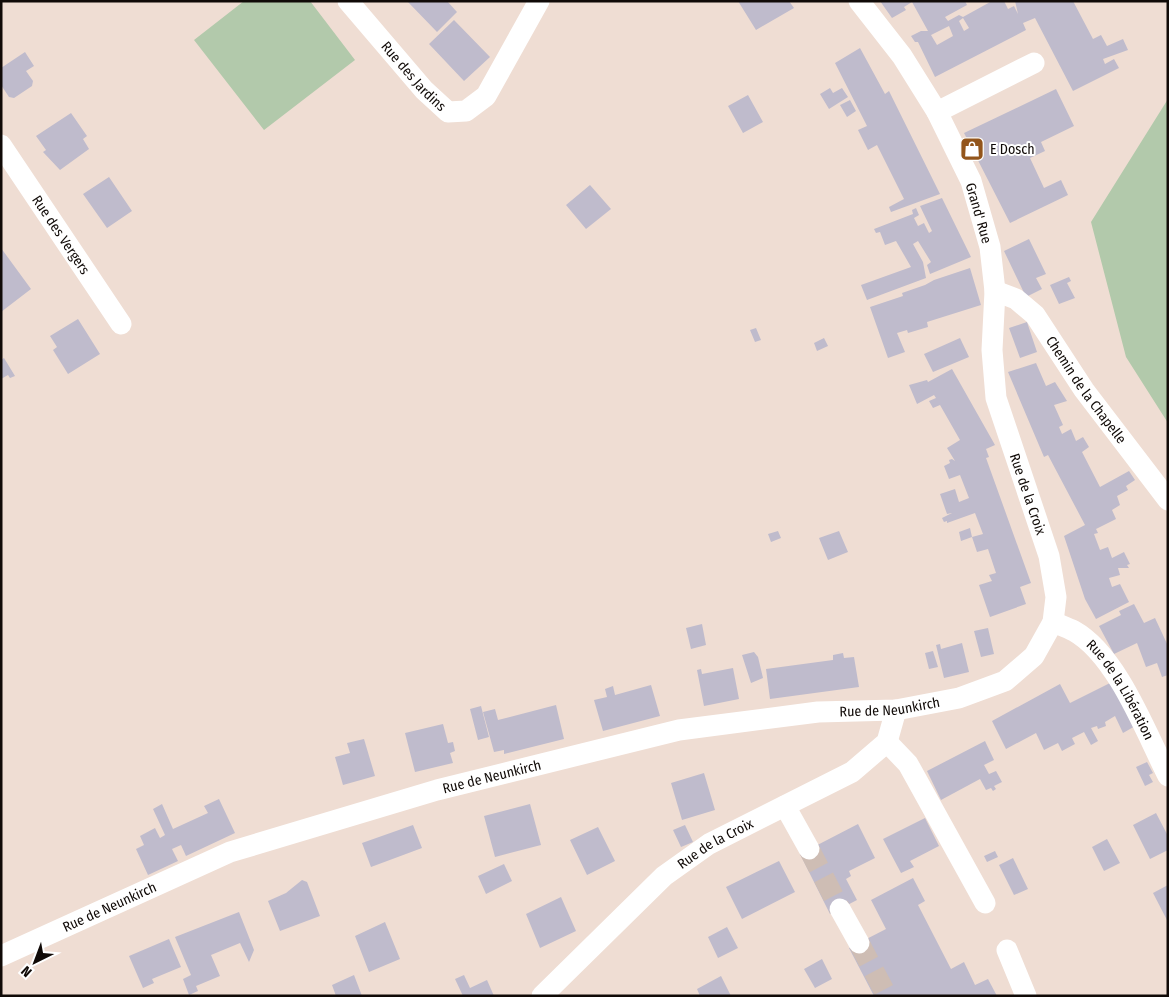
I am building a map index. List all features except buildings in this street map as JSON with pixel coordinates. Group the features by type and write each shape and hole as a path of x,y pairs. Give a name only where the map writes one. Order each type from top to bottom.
{"street":[{"name":"Rue des Jardins","path":"348,1 424,90 448,112 466,111 486,96 539,1"},
{"name":"Grand' Rue","path":"859,1 902,56 937,112 971,181 990,247 994,291"},
{"path":"937,112 1034,63"},
{"name":"Rue des Vergers","path":"1,145 121,324"},
{"name":"Chemin de la Chapelle","path":"994,291 1016,299 1036,315 1084,390 1168,500"},
{"name":"Rue de la Croix","path":"994,291 992,350 996,398 1049,556 1056,597 1053,622 1034,656 1005,680"},
{"name":"Rue de la Libération","path":"1053,622 1076,632 1105,658 1127,694 1168,776"},
{"name":"Rue de Neunkirch","path":"1,956 230,852 437,790 679,730 818,712 896,710 959,698 1005,680"},
{"path":"896,710 887,742 908,764 985,903"},
{"name":"Rue de la Croix","path":"542,996 664,876 709,844 852,772 887,742"},
{"path":"785,806 809,849"},
{"path":"840,909 859,943"},
{"path":"1007,950 1026,996"}],"green space":[{"path":"244,1 310,1 355,60 264,130 194,40"},
{"path":"1168,99 1168,423 1126,357 1091,222"}],"tunnel":[{"path":"809,849 840,909"},
{"path":"859,943 887,996"}],"place":[{"name":"E Dosch","path":"972,149"}]}
